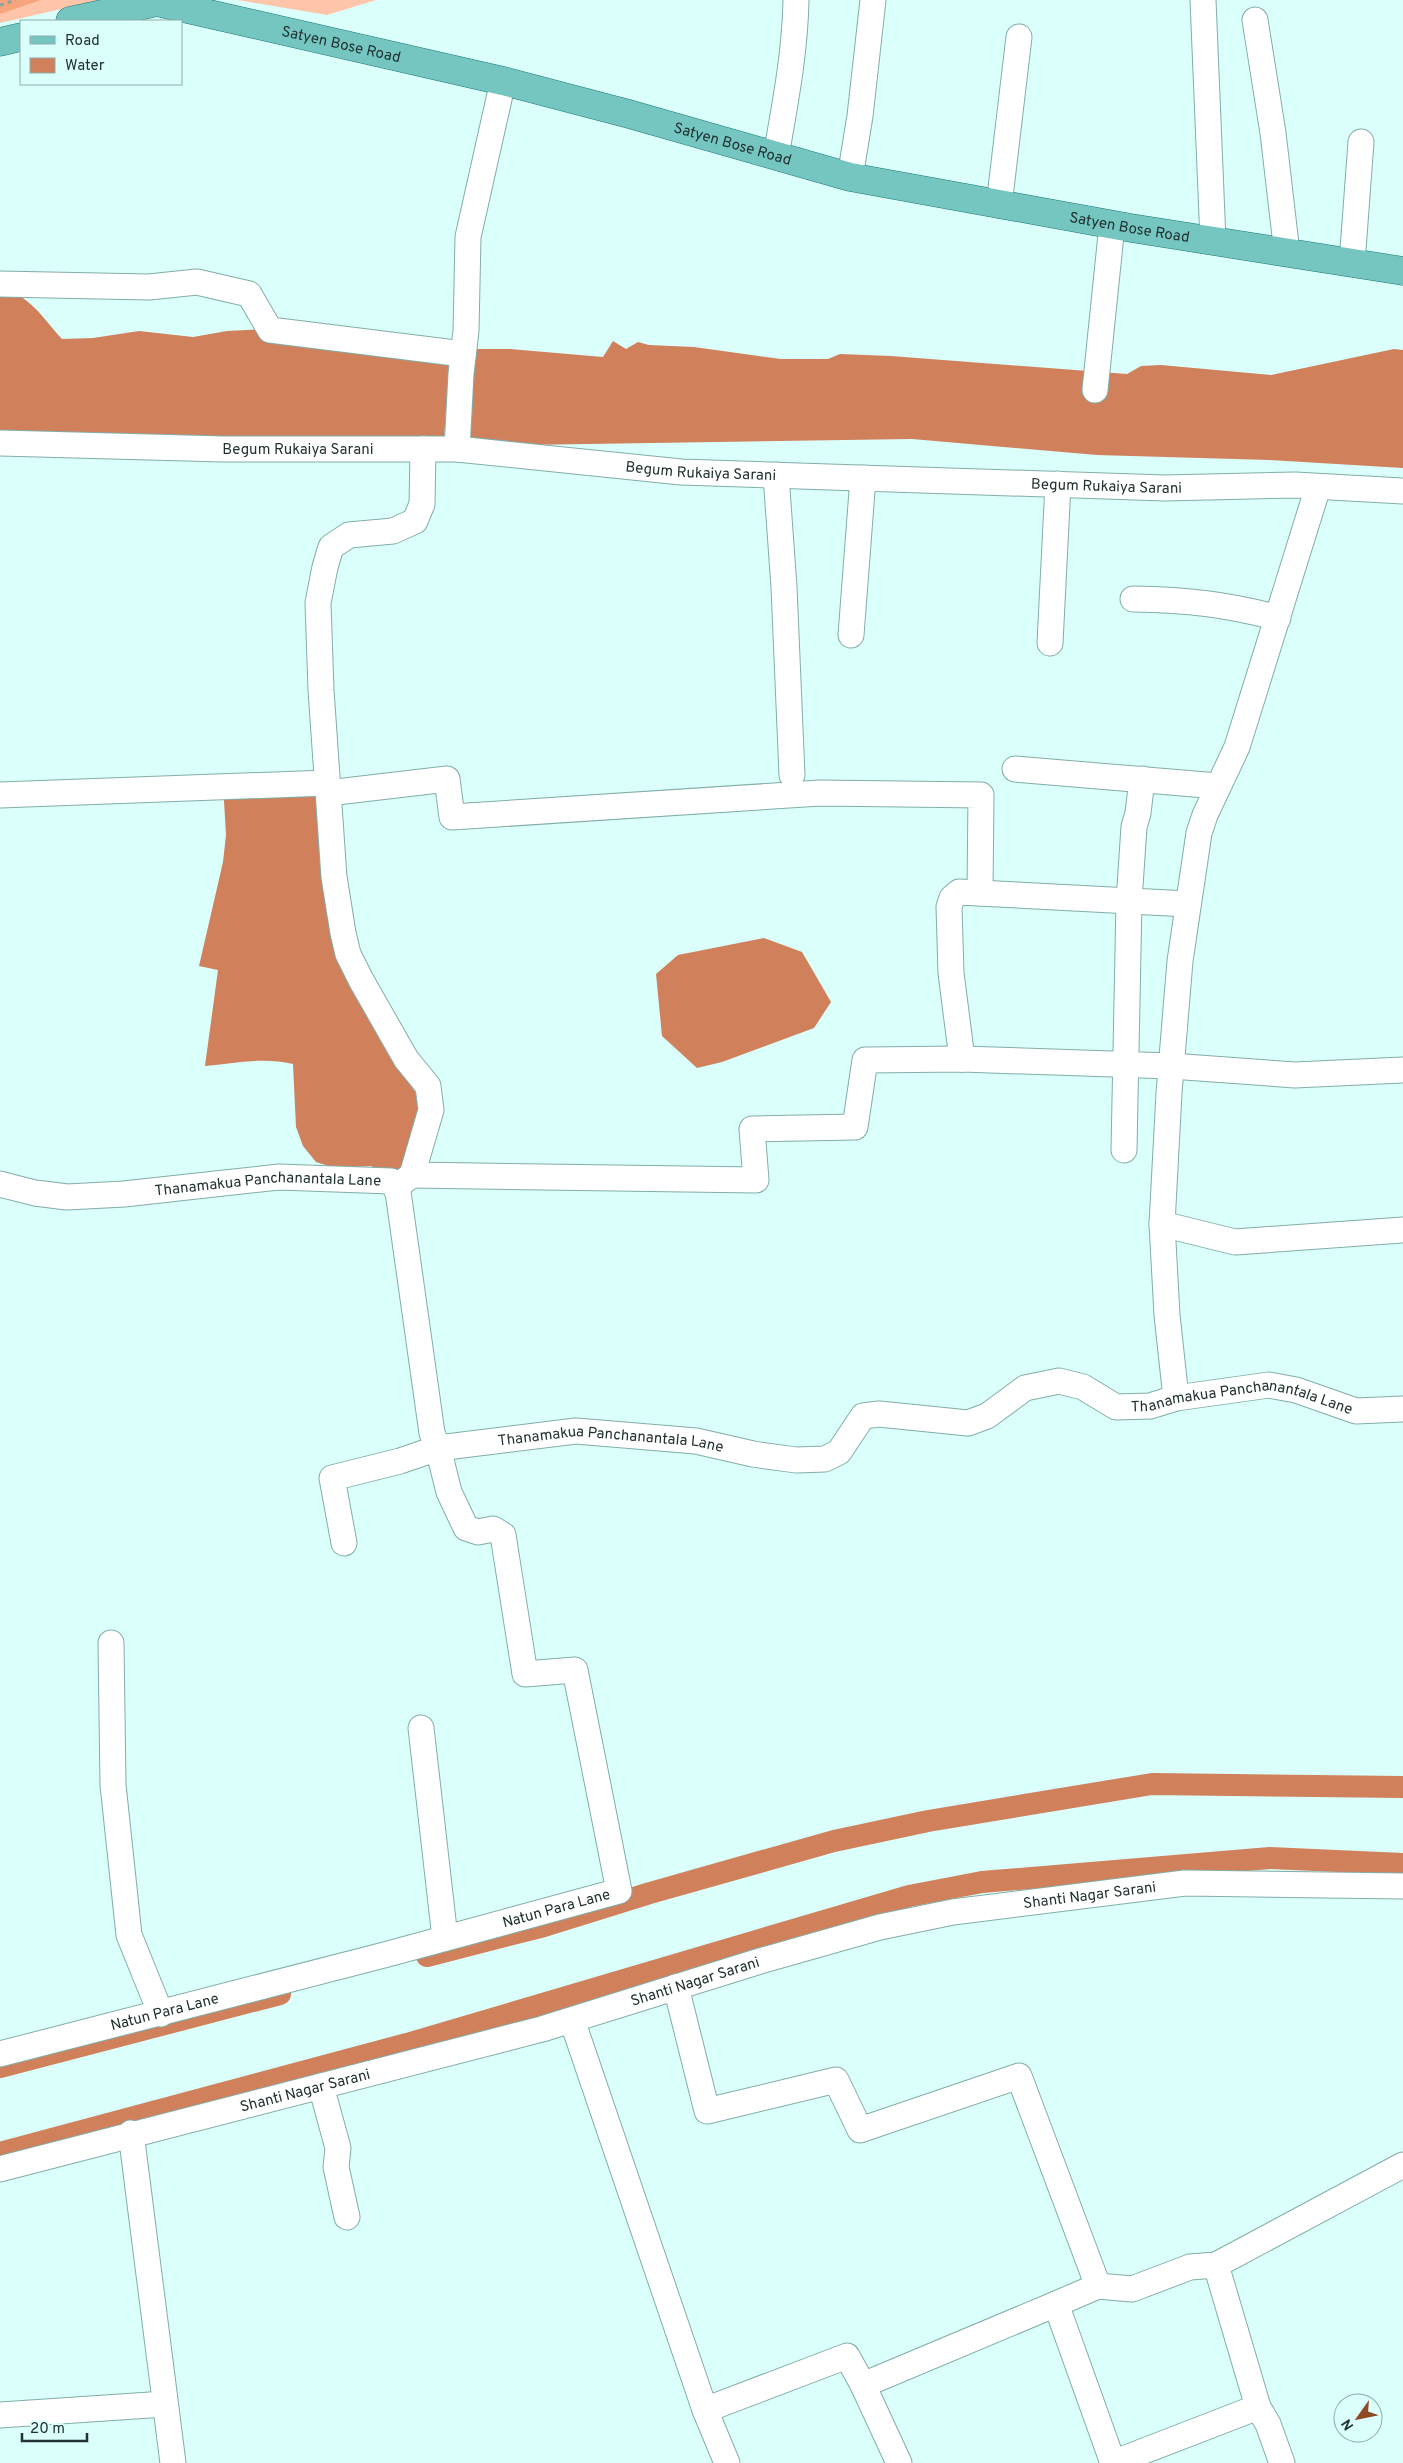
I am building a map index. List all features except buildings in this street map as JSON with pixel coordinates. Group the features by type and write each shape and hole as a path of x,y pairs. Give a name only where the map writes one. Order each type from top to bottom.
{"main road":[{"name":"Satyen Bose Road","path":"75,20 157,2 503,81 629,114 850,177 1112,225 1403,271"},
{"path":"0,42 20,37"}],"street":[{"path":"776,156 794,43 796,0"},
{"path":"850,177 860,116 873,0"},
{"path":"1203,0 1213,241"},
{"path":"1255,20 1273,133 1287,253"},
{"path":"999,205 1019,37"},
{"path":"457,449 464,354 468,237 503,81"},
{"path":"1352,263 1361,142"},
{"path":"1095,390 1112,225"},
{"path":"0,284 149,286 197,282 249,294 270,330 464,354"},
{"name":"Begum Rukaiya Sarani","path":"0,443 223,449 457,449 681,472 1165,488 1318,487 1403,491"},
{"path":"423,449 422,504 415,521 393,531 349,535 331,547 318,603 327,788 334,876 348,954 406,1059 428,1086 430,1110 403,1181 756,1180 752,1129 855,1127 865,1060 962,1059 1171,1066 1295,1075 1403,1070"},
{"path":"776,475 784,587 792,776"},
{"path":"851,636 863,478"},
{"path":"1050,643 1058,484"},
{"path":"1176,1398 1167,1315 1162,1224 1171,1066 1180,961 1198,833 1237,747 1318,487"},
{"path":"1133,599 1187,600 1235,606 1278,618"},
{"path":"1016,769 1218,786"},
{"path":"0,794 327,788 447,779 452,817 820,793 981,795 980,893"},
{"path":"1124,1150 1129,901 1134,827 1138,813 1142,780"},
{"path":"962,1059 952,974 948,907 952,898 959,892 1188,904"},
{"name":"Thanamakua Panchanantala Lane","path":"0,1184 36,1193 67,1197 124,1194 280,1177 403,1181 398,1192 432,1434 438,1448 576,1431 696,1441 753,1454 796,1460 825,1459 839,1452 863,1416 880,1414 968,1423 987,1416 1025,1388 1059,1381 1083,1387 1116,1407 1150,1406 1176,1398 1269,1385 1296,1390 1356,1411 1403,1409"},
{"path":"1162,1224 1236,1242 1403,1230"},
{"path":"344,1542 332,1478 400,1461 438,1448"},
{"name":"Natun Para Lane","path":"0,2054 161,2014 619,1891 575,1670 525,1674 503,1535 493,1529 478,1532 466,1528 449,1492 438,1448"},
{"path":"111,1643 113,1785 129,1935 161,2014"},
{"path":"421,1728 445,1938"},
{"name":"Shanti Nagar Sarani","path":"0,2169 131,2133 321,2086 572,2020 676,1987 880,1927 953,1912 1185,1883 1403,1886"},
{"path":"676,1987 707,2111 836,2080 860,2130 1019,2076 1098,2286"},
{"path":"572,2020 705,2410 727,2463"},
{"path":"321,2086 338,2148 336,2167 347,2217"},
{"path":"131,2133 173,2463"},
{"path":"863,2385 1098,2286 1132,2290 1190,2267 1216,2265 1403,2165"},
{"path":"1216,2265 1258,2407 1268,2424 1282,2463"},
{"path":"1056,2304 1113,2463 1258,2407"},
{"path":"705,2410 847,2356 863,2385 899,2463"},
{"path":"0,2415 165,2404"}],"path":[{"path":"0,5 16,0"}],"shaded area":[{"path":"0,0 101,0 0,23"},
{"path":"0,0 41,0 0,14"},
{"path":"237,0 376,0 327,15"}],"water":[{"path":"0,291 10,292 27,301 42,315 62,339 93,338 139,331 193,337 227,331 268,329 450,347 444,441 0,436"},
{"path":"613,341 626,349 638,342 649,345 694,347 781,359 828,359 840,354 891,356 1127,374 1141,366 1161,365 1271,375 1394,349 1403,350 1403,468 1269,460 1097,455 912,439 467,446 473,349 510,349 603,357"},
{"path":"319,778 338,961 350,987 384,1047 418,1096 420,1108 404,1170 381,1171 371,1166 335,1168 316,1162 303,1146 296,1127 293,1064 260,1061 205,1066 218,970 199,966 223,862 226,835 223,784"},
{"path":"764,938 802,952 831,1002 814,1028 722,1062 697,1068 662,1036 656,974 678,955"}],"waterway":[{"path":"427,1956 544,1926 650,1893 834,1841 928,1821 1152,1784 1403,1787"},
{"path":"0,2153 407,2044 909,1896 982,1882 1270,1858 1403,1864"},
{"path":"0,2067 280,1994"}]}
